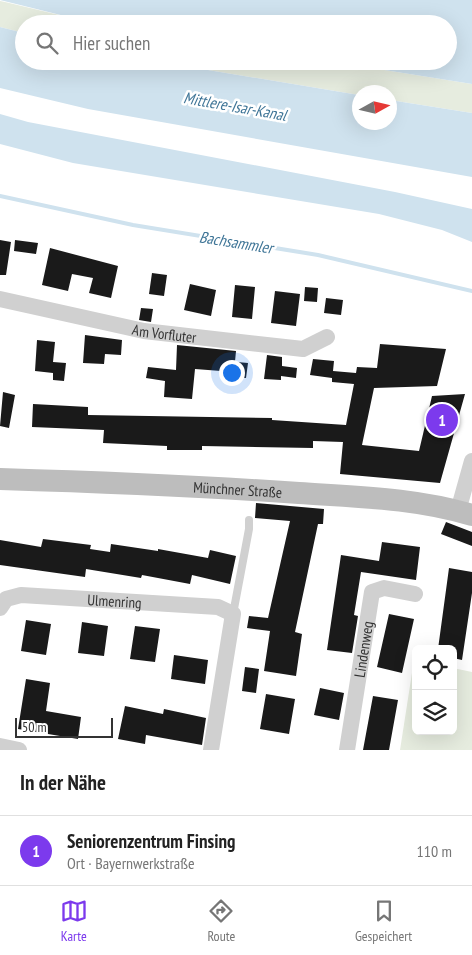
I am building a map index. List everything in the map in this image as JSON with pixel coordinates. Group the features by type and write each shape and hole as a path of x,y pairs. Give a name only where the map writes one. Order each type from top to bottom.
{"main road":[{"name":"Münchner Straße","path":"0,479 385,498 465,513"}],"street":[{"name":"Am Vorfluter","path":"0,299 144,331 200,338 303,349 327,336"},
{"path":"465,513 472,461"},
{"name":"Lindenweg","path":"347,750 372,592 384,588 415,594"},
{"name":"Ulmenring","path":"0,608 6,599 21,595 218,607 233,614"},
{"path":"211,750 233,614"},
{"path":"0,746 18,750"}],"lane":[{"path":"233,614 249,529 249,520"}],"shaded area":[{"path":"0,1 59,15 15,15 15,31 0,27"},
{"path":"208,70 384,70 472,84 472,113 397,101 397,85 352,85 352,94"},
{"path":"457,669 472,672 472,750 400,750 412,673 412,735 457,735"}],"water":[{"path":"0,0 472,0 472,84 384,70 457,70 457,15 61,15"},
{"name":"Mittlere-Isar-Kanal","path":"0,27 15,31 15,70 208,70 352,94 352,130 397,130 397,101 472,113 472,177 88,109 0,88"},
{"path":"0,114 28,122 395,192 472,209 472,242 442,230 379,214 73,163 0,144"}],"building":[{"path":"0,240 11,242 6,275 0,275"},
{"path":"15,240 38,243 36,254 14,251"},
{"path":"50,248 118,266 111,298 89,293 93,278 72,274 68,291 42,285"},
{"path":"152,273 167,275 164,296 149,294"},
{"path":"190,284 216,290 211,316 184,310"},
{"path":"235,285 255,287 252,319 232,317"},
{"path":"305,287 318,288 317,302 304,301"},
{"path":"275,291 300,294 296,326 271,323"},
{"path":"326,298 343,300 341,315 324,313"},
{"path":"141,308 153,309 151,322 139,320"},
{"path":"85,335 122,340 121,355 105,354 104,364 83,363"},
{"path":"37,340 55,342 53,362 66,363 64,381 53,380 53,373 35,371"},
{"path":"380,344 446,349 437,386 374,388 362,445 419,451 432,396 465,394 440,483 340,474 343,442 313,441 313,448 202,446 202,450 167,450 167,446 103,443 104,430 32,427 33,404 88,407 88,415 272,418 272,420 346,425 354,384 332,382 332,378 310,375 313,359 334,361 333,371 356,373 357,367 377,368"},
{"path":"177,345 236,351 234,372 195,369 192,399 164,397 165,381 146,378 148,367 176,370"},
{"path":"267,355 282,357 282,366 297,368 296,378 281,376 281,380 264,379"},
{"path":"237,362 248,363 246,378 236,377"},
{"path":"3,392 15,395 9,428 0,426"},
{"path":"256,503 324,509 323,524 318,524 295,632 302,634 296,676 264,671 270,631 247,628 249,616 268,618 290,521 255,518"},
{"path":"446,522 472,532 472,546 441,534"},
{"path":"43,539 91,545 90,549 110,552 111,544 158,551 158,549 208,558 210,550 236,556 230,584 192,575 190,584 142,575 141,578 86,569 85,577 0,565 0,540 41,547"},
{"path":"382,542 420,547 416,580 361,572 354,615 358,616 352,653 327,650 341,555 379,561"},
{"path":"449,568 472,572 472,593 462,660 457,659 457,645 439,645"},
{"path":"389,614 414,619 402,673 377,667"},
{"path":"26,620 51,624 46,655 21,651"},
{"path":"82,622 108,626 104,656 78,653"},
{"path":"135,626 160,629 155,662 130,659"},
{"path":"174,655 208,660 205,684 171,679"},
{"path":"245,667 259,669 256,693 242,691"},
{"path":"26,679 50,683 46,711 81,717 78,739 18,729"},
{"path":"320,688 344,693 339,720 314,715"},
{"path":"266,694 295,699 289,734 260,729"},
{"path":"373,696 398,700 389,750 363,750"},
{"path":"125,706 163,714 164,709 206,718 202,745 146,735 145,744 118,739"}],"waterway":[{"name":"Bachsammler","path":"0,196 133,225 318,255 472,291"}],"place":[{"name":"Seniorenzentrum Finsing","path":"442,420"}]}
